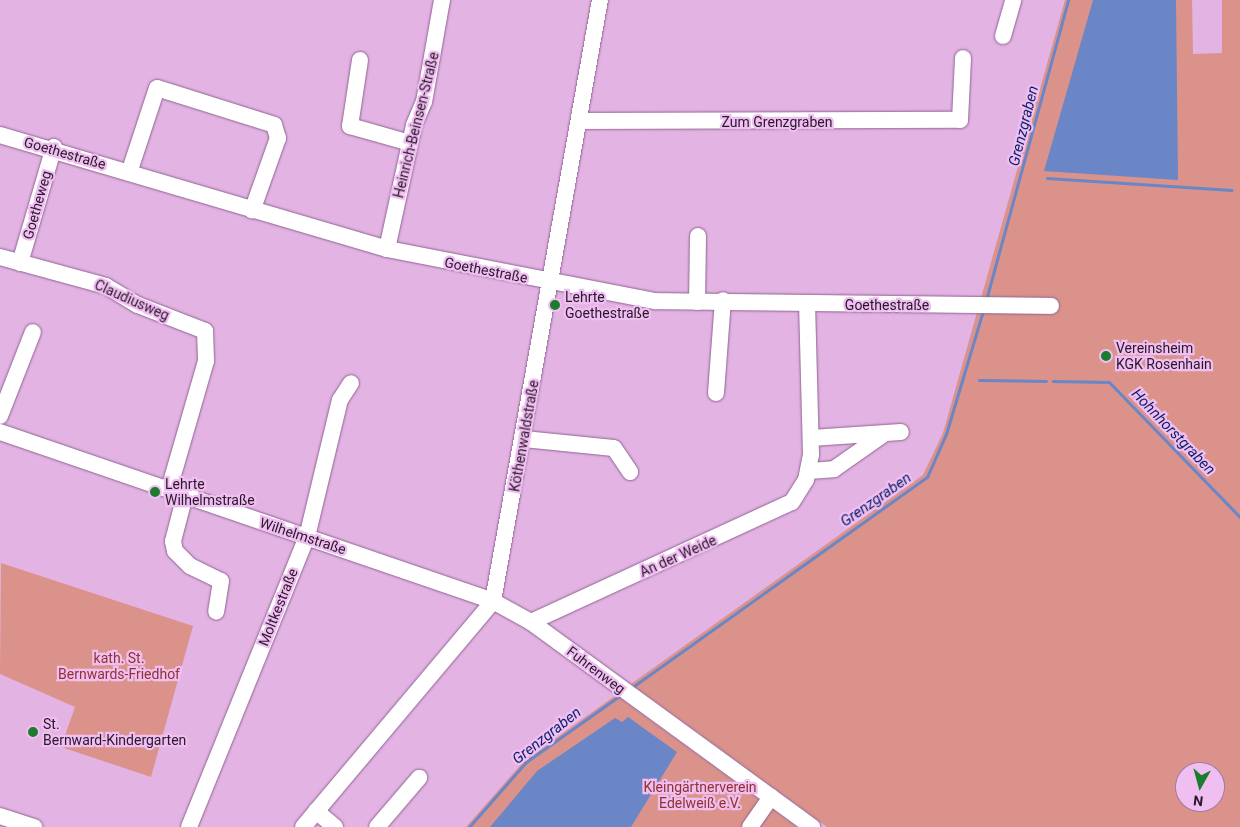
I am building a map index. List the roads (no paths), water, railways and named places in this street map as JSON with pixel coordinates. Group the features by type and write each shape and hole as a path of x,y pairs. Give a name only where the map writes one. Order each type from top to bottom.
{"street":[{"name":"Heinrich-Beinsen-Straße","path":"387,249 410,143 424,102 442,0"},
{"name":"Köthenwaldstraße","path":"303,827 494,601 552,283 600,0"},
{"path":"1003,36 1012,0"},
{"name":"Zum Grenzgraben","path":"579,120 960,120 963,106 963,58"},
{"path":"360,60 350,126 410,143"},
{"path":"129,173 157,88 274,125 278,138 252,211"},
{"name":"Goethestraße","path":"0,135 54,147 129,173 252,211 387,249 552,283 654,301 697,302 723,300 925,307 984,303 1051,306"},
{"name":"Goetheweg","path":"20,263 54,147"},
{"path":"697,302 698,236"},
{"name":"Claudiusweg","path":"0,257 106,286 138,305 206,331 202,378 169,489"},
{"path":"716,393 723,300"},
{"name":"An der Weide","path":"531,622 768,516 792,502 808,471 811,438 806,304"},
{"path":"0,416 34,332"},
{"name":"Moltkestraße","path":"189,827 307,537 340,400 351,383"},
{"name":"Wilhelmstraße","path":"0,432 494,601"},
{"path":"808,471 834,470 893,432 811,438"},
{"path":"524,439 616,449 630,472"},
{"path":"186,495 173,541 175,551 190,566 221,581 216,612"},
{"name":"Fuhrenweg","path":"494,601 531,622 812,827"},
{"path":"377,827 419,778"},
{"path":"750,827 771,797"},
{"path":"316,811 335,827"},
{"path":"0,816 34,827"}],"water":[{"path":"1093,0 1176,0 1178,180 1044,171"},
{"path":"628,717 677,752 631,827 490,827 537,771 615,718 622,722"}],"waterway":[{"name":"Grenzgraben","path":"986,300 1068,0"},
{"path":"1047,178 1232,190"},
{"name":"Grenzgraben","path":"631,688 927,477 946,434 983,311"},
{"name":"Hohnhorstgraben","path":"979,380 1046,381"},
{"name":"Hohnhorstgraben","path":"1053,381 1109,382 1240,517"},
{"name":"Grenzgraben","path":"469,827 526,762 622,694"}],"place":[{"name":"Lehrte Goethestraße","path":"555,305"},
{"name":"Vereinsheim KGK Rosenhain","path":"1106,356"},
{"name":"Lehrte Wilhelmstraße","path":"155,492"},
{"name":"St. Bernward-Kindergarten","path":"33,732"}],"park label":[{"name":"kath. St. Bernwards-Friedhof","path":"119,666"},
{"name":"Kleingärtnerverein Edelweiß e.V.","path":"700,796"}]}
